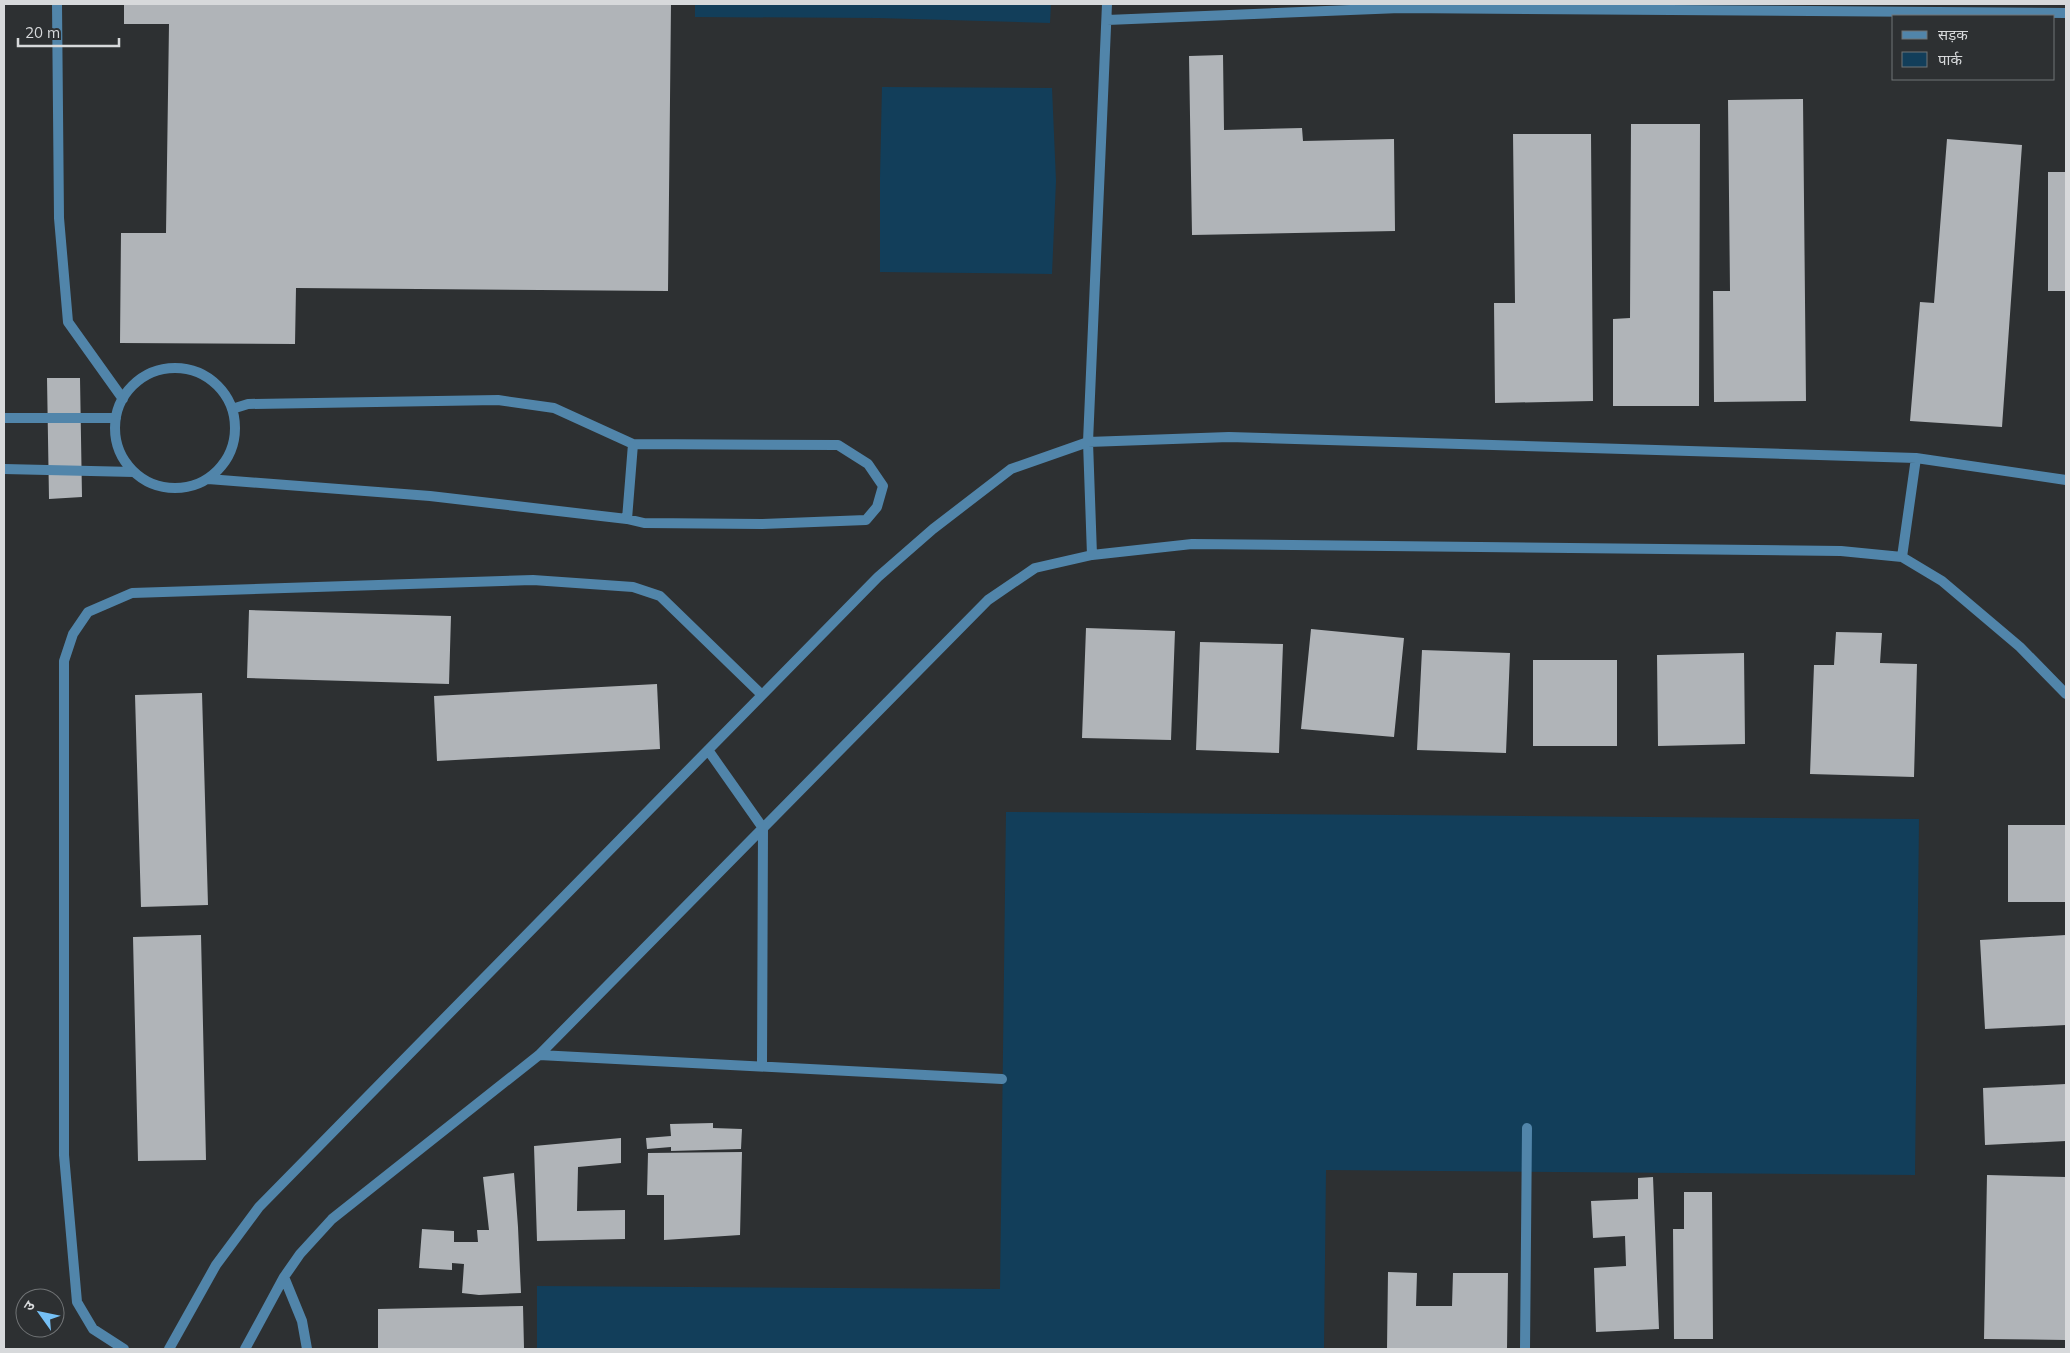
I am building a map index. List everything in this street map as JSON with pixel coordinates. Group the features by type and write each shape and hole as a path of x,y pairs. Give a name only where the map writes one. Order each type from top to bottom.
{"street":[{"path":"57,4 59,218 68,322 122,399"},
{"path":"1092,555 1088,442 1108,4"},
{"path":"1107,20 1400,8 2066,13"},
{"path":"171,368 190,370 209,378 223,391 232,409 236,428 232,447 223,465 208,479 190,486 170,488 151,483 134,472 122,457 116,438 116,418 122,399 135,384 152,373 171,368"},
{"path":"208,479 430,496 627,519 644,523 762,524 866,520 877,507 883,486 868,464 838,445 633,444 554,408 498,400 248,404 232,409"},
{"path":"4,418 116,418"},
{"path":"169,1349 216,1265 259,1207 878,577 940,523 1011,468 1088,442 1229,437 1916,458 2066,480"},
{"path":"627,519 633,444"},
{"path":"1902,557 1916,458"},
{"path":"4,469 134,472"},
{"path":"245,1349 284,1277 300,1254 332,1219 539,1055 988,600 1036,568 1092,555 1192,544 1841,550 1902,557 1942,581 2020,648 2066,694"},
{"path":"124,1349 93,1328 77,1302 64,1155 64,661 73,634 88,612 132,593 533,580 633,587 660,596 762,695"},
{"path":"708,750 763,828 762,1066"},
{"path":"539,1055 1002,1079"},
{"path":"1525,1349 1527,1128"},
{"path":"284,1277 302,1321 308,1349"}],"green space":[{"path":"695,4 1051,4 1050,23 878,18 695,17"},
{"path":"882,87 1052,88 1056,181 1052,274 880,272"},
{"path":"1006,812 1919,819 1915,1175 1326,1170 1324,1349 537,1349 537,1286 1000,1289"}],"building":[{"path":"124,4 671,4 668,291 296,288 295,344 120,343 121,233 166,233 169,24 124,24"},
{"path":"1223,55 1224,130 1302,128 1303,141 1394,139 1395,231 1192,235 1189,56"},
{"path":"1803,99 1806,401 1714,402 1713,291 1730,291 1728,100"},
{"path":"1631,124 1700,124 1699,406 1613,406 1613,319 1630,318"},
{"path":"1513,134 1591,134 1593,401 1495,403 1494,303 1515,303"},
{"path":"1947,139 2022,145 2002,427 1910,421 1920,302 1934,303"},
{"path":"2048,172 2066,172 2066,291 2048,291"},
{"path":"47,378 80,378 82,497 49,499"},
{"path":"249,610 451,616 449,684 247,678"},
{"path":"1086,628 1175,631 1171,740 1082,738"},
{"path":"1311,629 1404,638 1394,737 1301,729"},
{"path":"1836,632 1882,633 1880,663 1917,664 1914,777 1810,774 1814,665 1834,665"},
{"path":"1200,642 1283,644 1279,753 1196,750"},
{"path":"1422,650 1510,653 1506,753 1417,750"},
{"path":"1744,653 1745,744 1658,746 1657,655"},
{"path":"1533,660 1617,660 1617,746 1533,746"},
{"path":"657,684 660,749 437,761 434,696"},
{"path":"202,693 208,905 141,907 135,695"},
{"path":"2008,825 2066,825 2066,902 2008,902"},
{"path":"201,935 206,1160 138,1161 133,937"},
{"path":"2066,935 2066,1025 1985,1029 1980,940"},
{"path":"2066,1084 2066,1141 1985,1145 1983,1088"},
{"path":"713,1123 713,1128 742,1129 741,1149 671,1151 671,1147 647,1149 646,1138 671,1136 670,1124"},
{"path":"621,1138 621,1163 578,1167 577,1211 625,1210 625,1239 537,1241 534,1146"},
{"path":"742,1152 740,1235 664,1240 664,1195 647,1195 648,1153"},
{"path":"514,1173 521,1293 479,1295 462,1293 464,1264 452,1263 452,1270 419,1268 422,1229 454,1231 454,1242 478,1242 477,1230 489,1230 483,1177"},
{"path":"1987,1175 2066,1177 2066,1340 1984,1339"},
{"path":"1653,1177 1659,1329 1596,1332 1594,1268 1626,1266 1625,1236 1593,1238 1591,1201 1638,1199 1638,1178"},
{"path":"1684,1192 1712,1192 1713,1339 1674,1339 1673,1229 1684,1229"},
{"path":"1388,1272 1417,1273 1416,1306 1452,1306 1453,1273 1508,1273 1507,1349 1387,1349"},
{"path":"523,1306 524,1348 378,1349 378,1309"}]}
